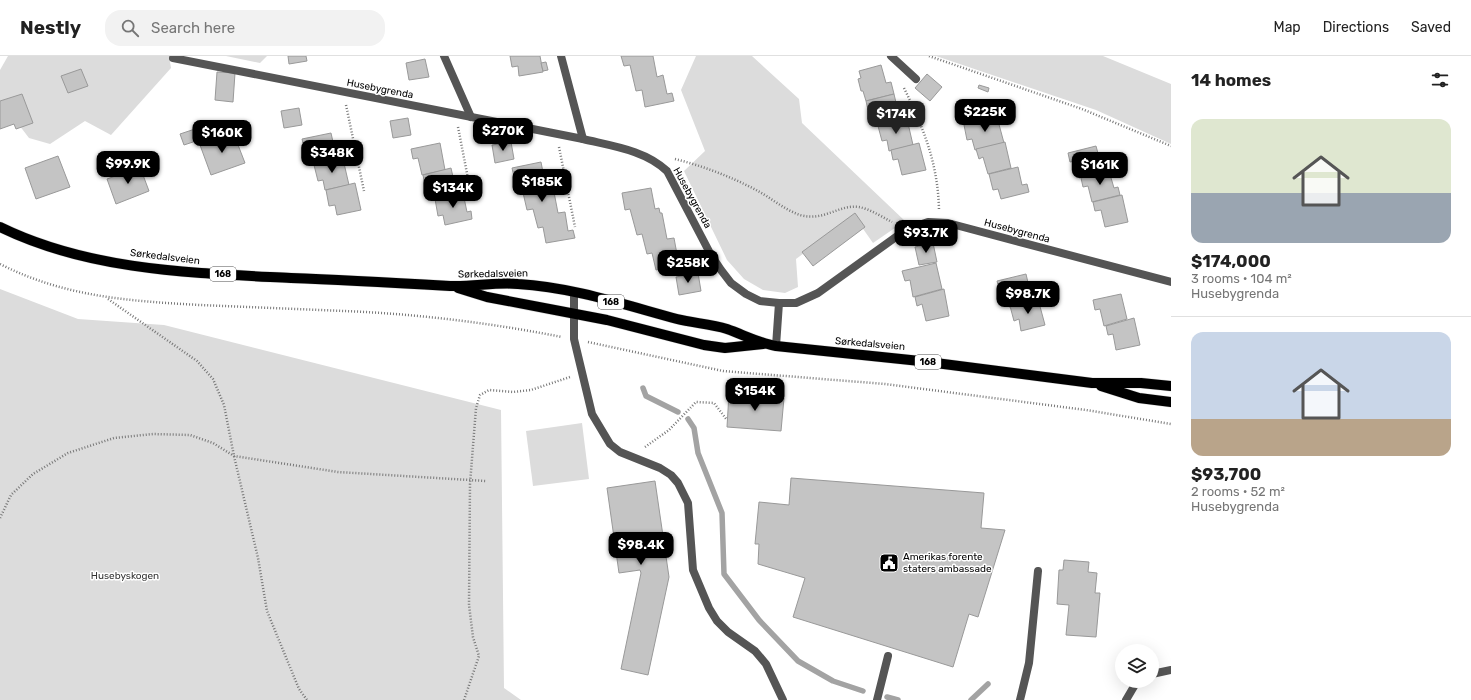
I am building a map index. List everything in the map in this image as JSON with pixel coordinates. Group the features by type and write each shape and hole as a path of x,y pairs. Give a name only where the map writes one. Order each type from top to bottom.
{"main road":[{"name":"Sørkedalsveien","path":"0,227 52,249 82,257 150,268 202,273 452,286 517,284 574,292 692,323 726,329 765,344 776,346 1092,382 1141,383 1171,386"},
{"name":"Sørkedalsveien","path":"452,286 487,297 573,312 704,345 725,348 765,344"},
{"name":"Sørkedalsveien","path":"1092,382 1139,398 1171,402"}],"street":[{"path":"444,56 471,117"},
{"path":"561,56 583,139"},
{"path":"891,56 916,78"},
{"name":"Husebygrenda","path":"173,58 460,114 583,139 631,151 657,162 667,171 711,254 731,283 746,294 760,301 779,304 796,302 818,293 907,229 917,224 937,222 1171,282"},
{"path":"574,292 574,339 592,414 610,444 630,457 660,468 678,483 688,502 693,570 709,608 722,627 755,651 766,664 782,700"},
{"path":"776,346 779,304"},
{"path":"1020,700 1029,662 1038,571"},
{"path":"877,700 888,656"},
{"path":"1159,673 1171,670"},
{"path":"1126,700 1133,688"}],"path":[{"path":"929,56 1082,109 1171,146"},
{"path":"902,82 920,120 936,171 939,211 937,222"},
{"path":"347,93 345,104 364,191"},
{"path":"460,114 458,128 472,199"},
{"path":"560,135 560,148 575,227"},
{"path":"657,162 670,158 727,177 758,190 798,214 816,217 845,209 860,207 907,229"},
{"path":"108,298 197,361 213,379 224,405 234,456 258,558 267,611 299,689 307,700"},
{"path":"464,700 479,656 473,637 469,605 470,480 476,408 480,395 489,390 513,392 531,390 582,373"},
{"path":"630,457 669,430 696,402 714,403 727,420"},
{"path":"0,518 11,495 33,474 68,453 114,438 153,434 190,435 213,443 234,456 338,472 486,481"}],"green space":[{"path":"8,56 169,56 171,68 111,135 85,121 50,144 29,138 0,100 0,70"},
{"path":"226,56 267,56 260,63"},
{"path":"696,56 752,56 799,99 802,123 905,221 873,243 854,216 796,259 798,287 785,293 763,290 744,279 727,260 684,171 705,151 681,90"},
{"path":"936,56 1103,56 1171,84 1171,144 1096,110"},
{"name":"Husebyskogen","path":"0,289 78,319 164,325 501,410 504,688 521,700 0,700"},
{"path":"582,423 589,479 533,486 526,431"}],"building":[{"path":"288,56 306,56 307,61 289,64"},
{"path":"510,56 540,56 543,72 519,76 518,66 512,67"},
{"path":"621,56 653,56 657,77 663,75 667,94 672,93 674,101 645,107 642,90 636,91 630,65 624,66"},
{"path":"425,59 429,77 409,80 406,63"},
{"path":"546,62 548,70 543,71 541,63"},
{"path":"881,65 886,83 891,82 894,94 866,101 863,91 861,91 858,79 861,78 859,71"},
{"path":"81,69 88,86 68,93 61,76"},
{"path":"217,72 235,73 233,102 215,100"},
{"path":"927,74 942,87 930,101 915,88"},
{"path":"979,85 989,88 988,92 978,88"},
{"path":"22,94 33,123 16,129 14,124 0,129 0,101"},
{"path":"894,94 900,120 877,126 873,109 868,110 866,101"},
{"path":"299,108 302,125 284,128 281,111"},
{"path":"997,117 1004,143 975,150 972,139 967,140 964,125"},
{"path":"408,118 411,135 393,138 390,121"},
{"path":"907,119 913,145 889,151 887,140 882,141 878,126"},
{"path":"198,128 202,139 184,145 180,134"},
{"path":"233,132 245,163 211,175 200,145"},
{"path":"331,133 337,160 313,165 311,154 306,155 302,139"},
{"path":"511,142 514,159 495,163 492,145"},
{"path":"1005,142 1011,168 988,174 983,157 979,159 976,149"},
{"path":"440,143 445,170 422,175 418,158 413,159 411,149"},
{"path":"919,143 926,170 902,175 898,159 893,160 891,150"},
{"path":"1096,146 1103,172 1079,178 1075,161 1070,162 1068,153"},
{"path":"58,156 70,187 36,199 25,168"},
{"path":"343,159 349,185 325,190 323,180 318,181 314,165"},
{"path":"541,162 546,188 553,187 558,213 565,212 568,231 573,230 575,238 546,243 543,227 538,228 533,209 527,210 521,184 516,185 512,168"},
{"path":"140,167 149,191 116,204 107,179"},
{"path":"1018,167 1022,185 1027,184 1029,192 1001,199 998,189 993,190 989,174"},
{"path":"451,168 457,195 433,200 431,190 426,191 423,175"},
{"path":"1109,171 1114,188 1118,187 1120,195 1092,202 1088,186 1083,187 1081,178"},
{"path":"355,183 361,210 337,215 335,205 329,206 326,190"},
{"path":"651,188 655,209 659,208 660,213 662,213 667,239 674,238 679,265 656,270 652,253 647,254 642,234 637,235 630,209 625,210 622,193"},
{"path":"463,193 467,212 471,211 472,219 445,225 443,215 438,216 435,199"},
{"path":"1122,195 1128,222 1105,227 1101,210 1095,211 1093,202"},
{"path":"855,213 865,227 813,266 802,252"},
{"path":"933,243 937,262 919,265 915,247"},
{"path":"936,263 942,289 913,297 910,280 905,281 902,271"},
{"path":"698,273 701,291 679,295 676,277"},
{"path":"1026,274 1032,300 1009,307 1006,295 1001,296 997,281"},
{"path":"944,289 949,316 926,321 922,304 917,306 915,297"},
{"path":"1121,294 1127,319 1104,326 1100,309 1095,310 1093,300"},
{"path":"1038,299 1045,325 1021,331 1019,319 1014,321 1010,306"},
{"path":"1134,318 1140,345 1116,350 1113,334 1108,335 1106,326"},
{"path":"729,393 784,398 781,431 727,427"},
{"path":"791,478 984,493 981,528 1005,530 978,617 969,614 953,667 793,617 805,578 758,564 759,544 755,544 759,502 789,505"},
{"path":"655,481 669,577 648,675 621,669 641,573 640,570 619,573 607,488"},
{"path":"1064,560 1089,562 1088,572 1097,573 1095,593 1100,593 1096,637 1066,635 1069,605 1057,604 1059,570 1063,570"}],"waterway":[{"path":"643,388 646,396 678,412"},
{"path":"688,419 694,428 698,453 722,513 724,574 759,620 798,661 833,681 863,691"},
{"path":"971,700 988,684"},
{"path":"887,697 898,700"}],"place":[{"name":"Amerikas forente staters ambassade","path":"889,563"}]}
